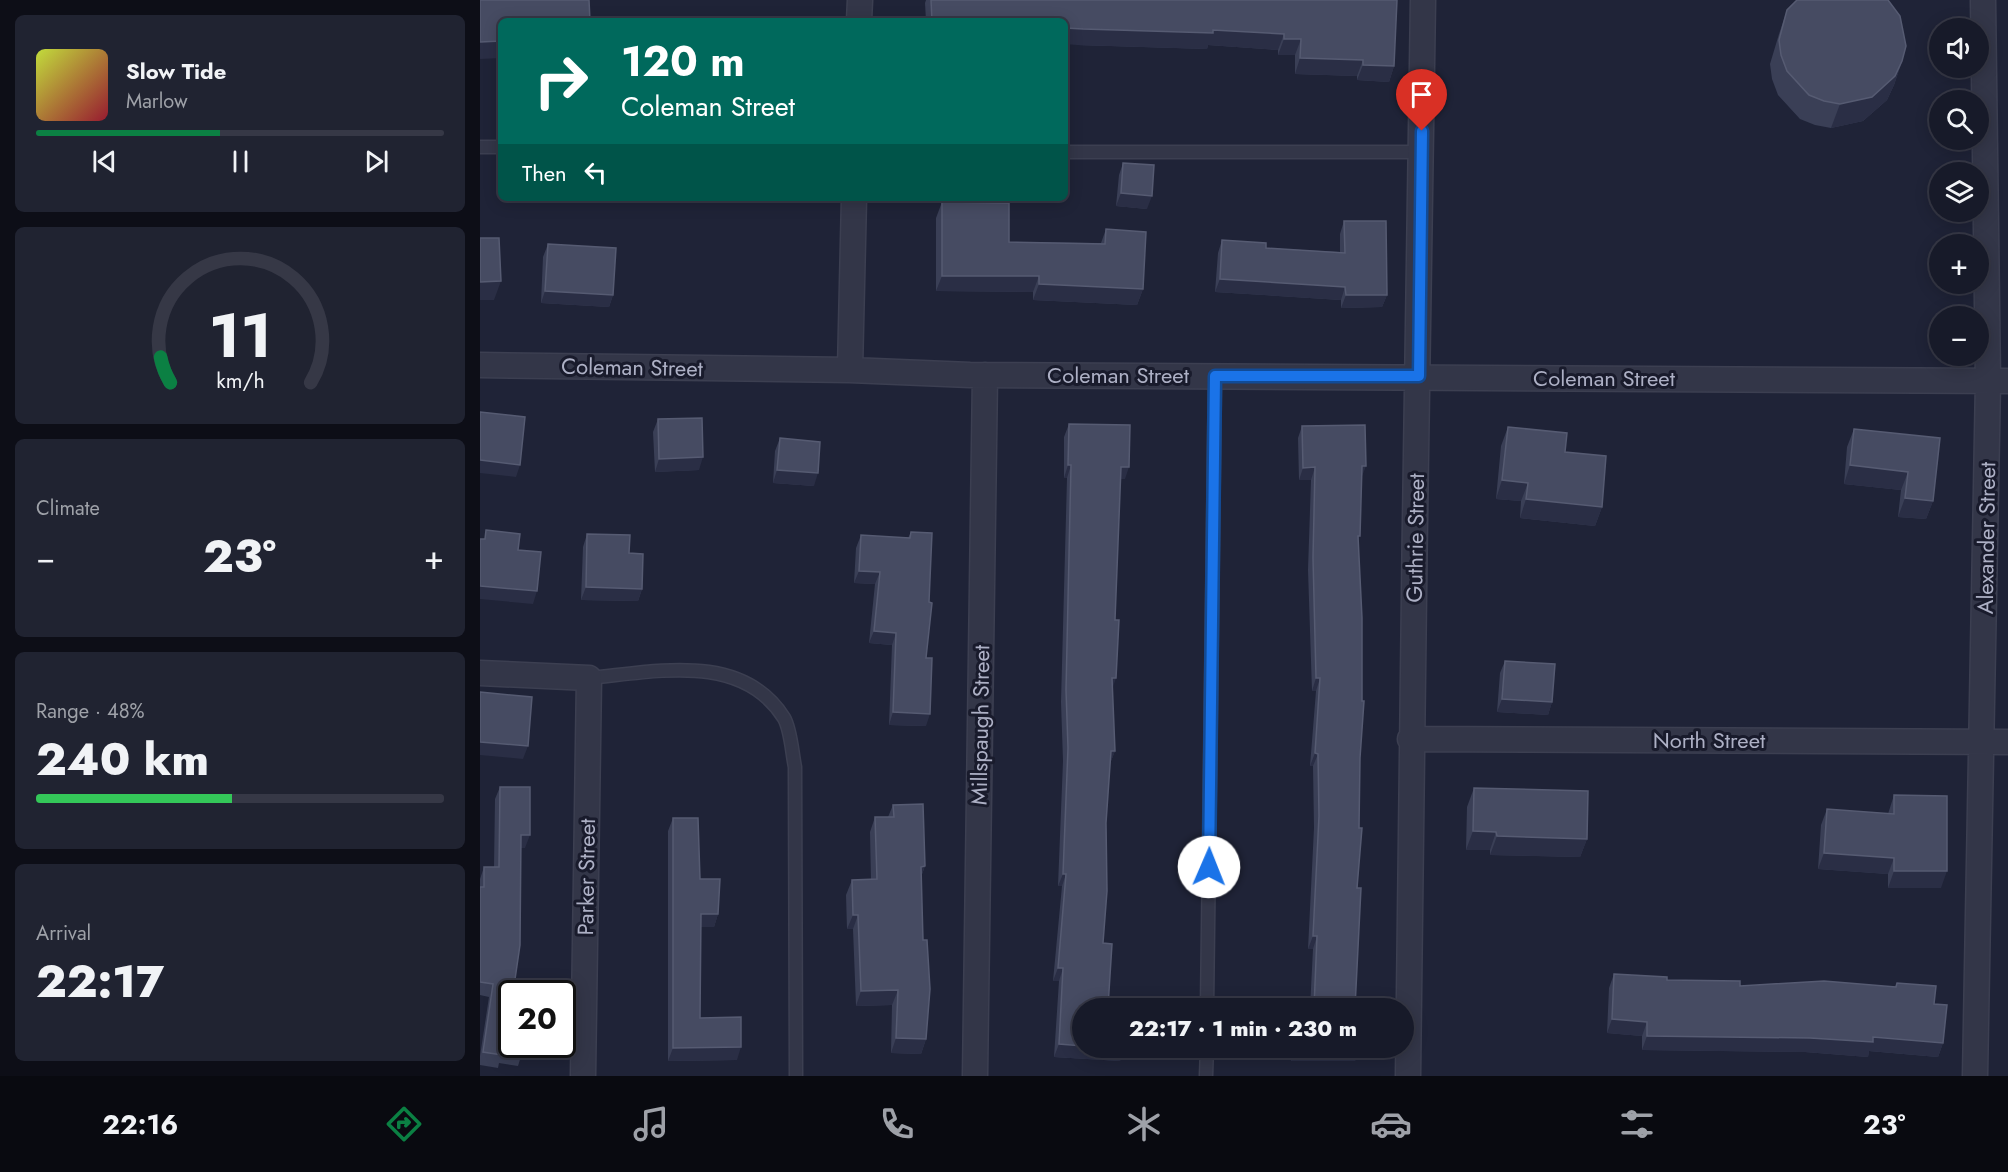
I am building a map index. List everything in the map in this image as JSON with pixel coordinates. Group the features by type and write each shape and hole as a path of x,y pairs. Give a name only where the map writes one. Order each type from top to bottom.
{"street":[{"path":"859,18 860,0"},
{"name":"Guthrie Street","path":"1408,1076 1410,739 1419,376 1423,0"},
{"name":"Alexander Street","path":"1975,1076 1983,741 1998,381 1983,0"},
{"path":"850,370 854,201"},
{"name":"Coleman Street","path":"480,365 850,370 985,375 1998,381"},
{"name":"Millspaugh Street","path":"975,1076 985,375"},
{"path":"480,673 589,678"},
{"name":"Parker Street","path":"583,1076 589,678"},
{"name":"North Street","path":"1410,739 2008,742"}],"lane":[{"path":"480,147 498,147"},
{"path":"1068,152 1421,152"},
{"path":"1207,998 1215,376"},
{"path":"589,678 687,668 735,678 761,693 785,719 795,767 796,1076"},
{"path":"1206,1076 1207,1058"}],"building":[{"path":"480,0 589,0 590,18 498,18 498,41 480,42"},
{"path":"931,0 1397,0 1394,66 1363,65 1363,60 1300,58 1301,39 1284,39 1284,34 1213,30 1213,33 1068,28 1068,18 932,18"},
{"path":"1797,0 1888,0 1900,16 1906,46 1895,76 1872,97 1840,104 1809,95 1787,71 1781,55 1779,40 1787,10"},
{"path":"1123,163 1154,165 1152,196 1121,193"},
{"path":"942,202 1009,203 1009,242 1105,244 1106,229 1146,232 1143,289 1039,284 1039,276 942,276"},
{"path":"1344,221 1386,221 1387,295 1346,295 1345,287 1220,279 1222,240 1266,243 1266,248 1345,253"},
{"path":"480,238 499,238 501,281 480,282"},
{"path":"548,244 616,248 613,295 545,291"},
{"path":"480,412 525,417 520,465 480,460"},
{"path":"702,418 703,457 659,459 658,419"},
{"path":"1069,424 1130,425 1129,467 1121,467 1115,620 1119,620 1116,678 1112,678 1115,751 1111,751 1106,823 1107,891 1103,943 1112,944 1109,998 1072,998 1072,1045 1059,1044 1063,968 1058,968 1066,874 1063,874 1068,748 1066,690 1071,465 1068,465"},
{"path":"1365,425 1366,466 1362,466 1360,536 1358,536 1362,618 1362,701 1364,701 1360,758 1359,828 1362,828 1357,888 1361,888 1356,998 1314,998 1317,936 1313,936 1319,816 1318,754 1315,753 1320,678 1316,678 1313,558 1315,467 1303,468 1302,426"},
{"path":"1508,427 1567,433 1565,452 1606,456 1602,507 1526,499 1528,483 1502,480"},
{"path":"1854,429 1940,438 1933,501 1905,498 1908,472 1850,465"},
{"path":"780,438 820,442 818,473 777,470"},
{"path":"486,530 520,534 518,550 541,552 537,591 480,586 480,539 485,539"},
{"path":"911,532 932,533 929,602 932,603 926,658 932,658 930,714 893,712 896,633 874,631 880,572 859,571 861,535 910,538"},
{"path":"587,534 630,535 629,553 643,554 642,589 586,587"},
{"path":"1505,661 1555,664 1552,702 1502,699"},
{"path":"480,692 532,697 528,746 480,742"},
{"path":"500,787 530,787 530,835 521,835 520,945 515,980 498,980 498,1054 483,1052 493,984 480,982 480,887 484,887 484,867 499,867"},
{"path":"1474,788 1588,791 1587,839 1497,836 1496,832 1473,831"},
{"path":"1894,795 1947,796 1947,871 1894,871 1894,858 1824,853 1827,809 1894,814"},
{"path":"923,804 925,866 921,867 923,940 927,940 930,989 926,1039 896,1038 898,990 861,991 858,915 853,915 852,880 877,879 875,817 894,817 893,805"},
{"path":"673,818 698,818 700,879 720,879 718,914 701,914 700,1018 741,1017 741,1047 673,1048"},
{"path":"1614,974 1667,977 1667,980 1740,981 1740,986 1824,981 1896,987 1897,983 1936,986 1934,1004 1947,1005 1943,1043 1873,1037 1873,1042 1810,1038 1647,1036 1647,1022 1612,1019"}],"route":[{"path":"1209,867 1215,376 1419,376 1422,131"}]}
